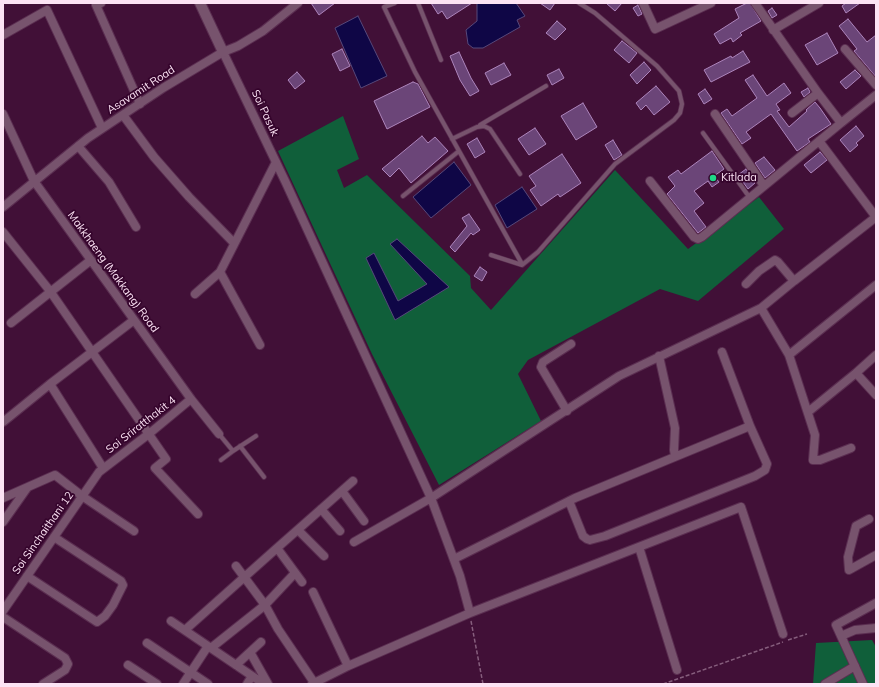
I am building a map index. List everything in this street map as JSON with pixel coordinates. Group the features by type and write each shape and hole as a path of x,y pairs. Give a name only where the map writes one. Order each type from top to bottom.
{"street":[{"path":"101,3 96,5 140,104"},
{"path":"200,3 223,52"},
{"path":"643,3 654,29 711,3"},
{"path":"755,3 818,93 841,123"},
{"path":"773,30 819,3"},
{"name":"Asavamit Road","path":"3,207 102,128 223,52 238,46 263,31 295,4"},
{"path":"3,35 47,10 102,128"},
{"path":"845,49 876,85"},
{"name":"Soi Pasuk","path":"223,52 286,183 431,498 460,576 470,613"},
{"path":"792,113 818,93"},
{"path":"650,181 694,236 698,239 702,238 876,95"},
{"name":"Makkhaeng (Makkang) Road","path":"3,114 34,181 191,399 219,434"},
{"path":"715,114 764,186"},
{"path":"123,115 154,157 189,197 234,243"},
{"path":"354,542 431,498 619,376 761,308 876,217 819,141"},
{"path":"78,146 109,182 136,227"},
{"path":"195,294 220,272 276,162"},
{"path":"3,232 50,291 92,353 150,433 166,459 155,468 198,514"},
{"path":"11,322 91,260"},
{"path":"746,284 759,271 775,260 794,281"},
{"path":"220,272 260,345"},
{"path":"789,355 876,285"},
{"path":"761,308 789,355 815,435 813,460 820,460 851,448"},
{"path":"3,422 134,320"},
{"path":"567,411 541,367 543,362 571,344"},
{"path":"569,501 584,536 586,539 590,540 612,533 755,476 765,470 767,464 750,426 722,352"},
{"path":"808,412 876,355"},
{"path":"659,356 675,428 675,456"},
{"path":"856,373 876,395"},
{"path":"50,384 103,468"},
{"name":"Soi Sriratthakit 4","path":"103,468 150,433 191,399"},
{"path":"454,559 569,501 750,426"},
{"name":"Soi Sinchaithani 12","path":"3,611 103,468"},
{"path":"3,498 55,474 82,496 134,532"},
{"path":"185,630 354,481"},
{"path":"3,522 27,487"},
{"path":"342,491 364,521"},
{"path":"236,566 265,605 278,629 314,684 348,666 470,613 741,507 783,634"},
{"path":"322,509 340,531"},
{"path":"869,519 856,526 848,557 849,570 876,555"},
{"path":"298,530 324,556"},
{"path":"27,576 97,622 105,616 113,605 122,585 121,581 54,537"},
{"path":"639,547 677,670"},
{"path":"277,548 302,582"},
{"path":"183,684 209,647 265,605 295,573"},
{"path":"313,592 348,666"},
{"path":"863,684 836,625 876,603"},
{"path":"3,617 65,658 68,664 65,670 43,684"},
{"path":"171,621 264,684"},
{"path":"841,636 855,630 876,628"},
{"path":"236,665 261,642"},
{"path":"147,643 208,684"},
{"path":"250,652 268,684"},
{"path":"128,665 157,684"},
{"path":"825,684 855,666"},
{"path":"247,684 252,676"}],"lane":[{"path":"395,3 384,7 415,72 522,265"},
{"path":"418,3 441,60"},
{"path":"522,265 538,252 615,164 674,120 680,113 682,104 679,91 657,66 595,13 579,3"},
{"path":"452,139 477,127 546,86"},
{"path":"477,127 484,126 490,129 520,174"},
{"path":"703,133 750,198"},
{"path":"403,196 459,151"},
{"path":"491,255 522,265"},
{"path":"219,434 233,451"},
{"path":"221,460 256,436"},
{"path":"240,446 264,477"}],"path":[{"path":"470,613 483,684"},
{"path":"663,684 807,634"}],"green space":[{"path":"343,116 359,159 337,170 344,188 367,175 470,276 471,288 491,310 615,170 688,249 759,197 784,229 698,301 660,289 528,360 518,374 541,421 439,485 372,354 278,151"},
{"path":"872,640 876,647 876,684 813,684 816,643"}],"shaded area":[{"path":"478,3 516,3 525,16 517,20 520,27 483,48 473,48 468,44 466,30 477,21"},
{"path":"358,16 387,76 361,88 335,28"},
{"path":"454,162 471,185 431,218 413,197"},
{"path":"522,187 537,209 507,228 495,205"},
{"path":"397,239 449,287 395,320 366,258 374,253 398,301 427,284 390,244"}],"building":[{"path":"311,3 335,3 319,15"},
{"path":"431,3 472,3 447,19 442,11 438,14"},
{"path":"540,3 555,3 550,10"},
{"path":"606,3 622,3 615,11"},
{"path":"750,3 761,21 740,33 742,35 733,42 731,38 720,44 714,34 739,18 735,9"},
{"path":"846,3 860,3 846,13 842,6"},
{"path":"638,5 642,14 638,16 633,8"},
{"path":"772,8 777,15 772,18 768,11"},
{"path":"848,19 867,42 876,35 876,77 854,51 857,49 839,26"},
{"path":"557,21 566,29 555,40 546,33"},
{"path":"827,33 838,53 817,65 805,45"},
{"path":"622,41 637,53 629,63 614,50"},
{"path":"342,49 350,66 340,71 332,54"},
{"path":"743,51 750,62 711,82 704,70 731,56 732,58"},
{"path":"459,52 479,91 470,96 460,80 450,56"},
{"path":"644,62 651,70 637,84 630,75"},
{"path":"504,63 511,75 491,85 485,73"},
{"path":"559,69 564,78 552,85 547,75"},
{"path":"855,70 861,76 846,89 840,82"},
{"path":"297,72 305,81 295,89 288,80"},
{"path":"753,75 767,96 784,83 791,93 776,104 780,110 777,111 789,127 815,102 831,124 808,139 810,142 797,151 771,114 746,132 751,138 742,144 721,113 727,109 732,116 757,98 745,80"},
{"path":"413,82 418,84 430,107 387,129 374,101"},
{"path":"656,86 670,102 654,115 646,105 641,110 636,103"},
{"path":"808,88 810,92 804,97 801,92"},
{"path":"705,89 712,99 704,104 698,94"},
{"path":"583,103 597,127 576,140 561,116"},
{"path":"856,126 864,136 856,143 858,145 850,152 840,140"},
{"path":"535,128 546,144 529,155 518,139"},
{"path":"422,136 428,143 435,137 448,151 411,183 399,168 390,177 382,169"},
{"path":"477,138 485,152 475,158 467,144"},
{"path":"613,140 622,155 614,160 605,145"},
{"path":"712,151 724,169 714,176 719,182 712,187 708,181 694,191 704,203 694,211 706,227 698,233 667,194 675,186 668,177 678,170 681,174"},
{"path":"820,152 827,160 811,173 804,165"},
{"path":"562,154 581,183 560,197 558,194 541,206 530,190 536,186 529,176"},
{"path":"764,157 775,170 765,178 755,163"},
{"path":"746,169 755,183 748,189 738,175"},
{"path":"469,214 480,230 473,235 471,233 455,252 450,247 467,226 462,218"},
{"path":"480,267 487,272 482,281 474,276"}],"place":[{"name":"Kitlada","path":"713,178"}]}
